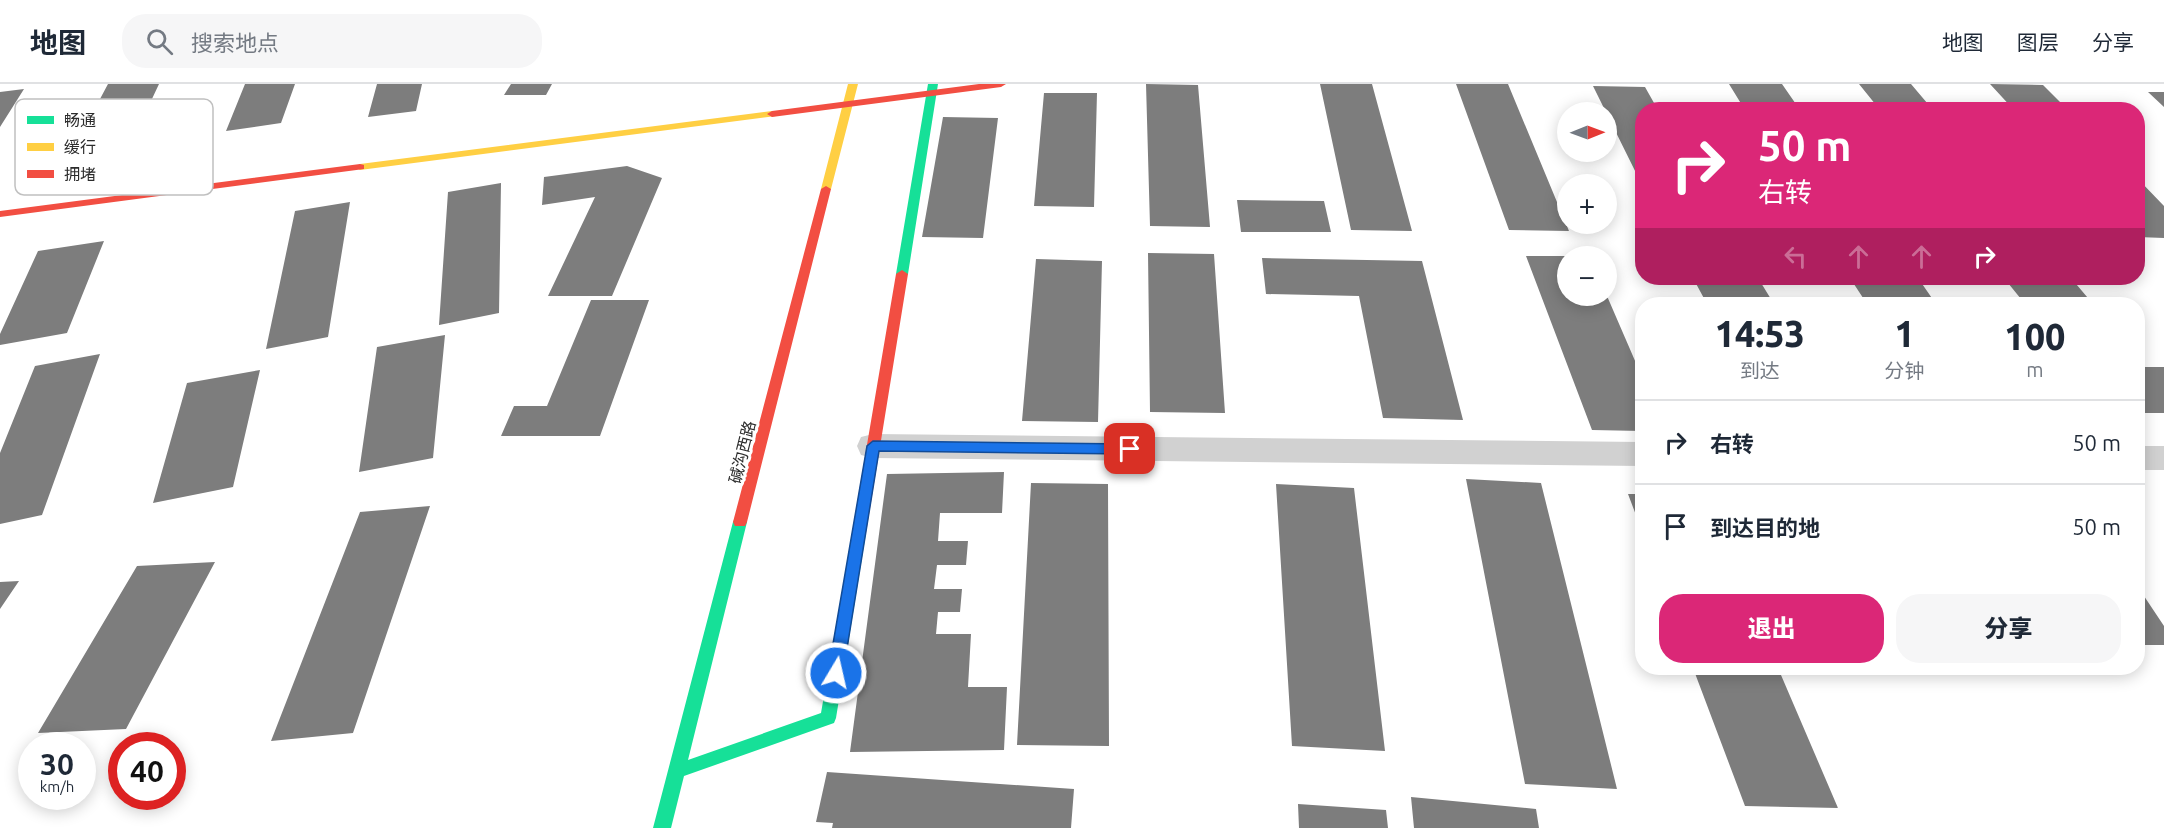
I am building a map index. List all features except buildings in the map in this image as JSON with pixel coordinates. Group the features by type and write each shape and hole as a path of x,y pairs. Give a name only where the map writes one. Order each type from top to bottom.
{"street":[{"name":"碱沟西路","path":"662,828 853,84"},
{"path":"213,186 848,103 932,88 1001,84"},
{"path":"677,771 828,718 932,88"},
{"path":"0,214 145,195"},
{"path":"873,446 1635,454"},
{"path":"2145,458 2164,458"}],"traffic: fast":[{"path":"902,274 933,84"},
{"path":"662,828 740,522"},
{"path":"677,771 828,718 859,533"}],"traffic: slow":[{"path":"826,189 853,84"},
{"path":"360,167 772,114"}],"traffic: jam":[{"path":"772,114 1001,84"},
{"path":"213,186 360,167"},
{"path":"740,522 826,189"},
{"path":"0,214 146,195"},
{"path":"859,533 902,274"}],"route":[{"path":"836,673 873,446 1130,449"}]}
